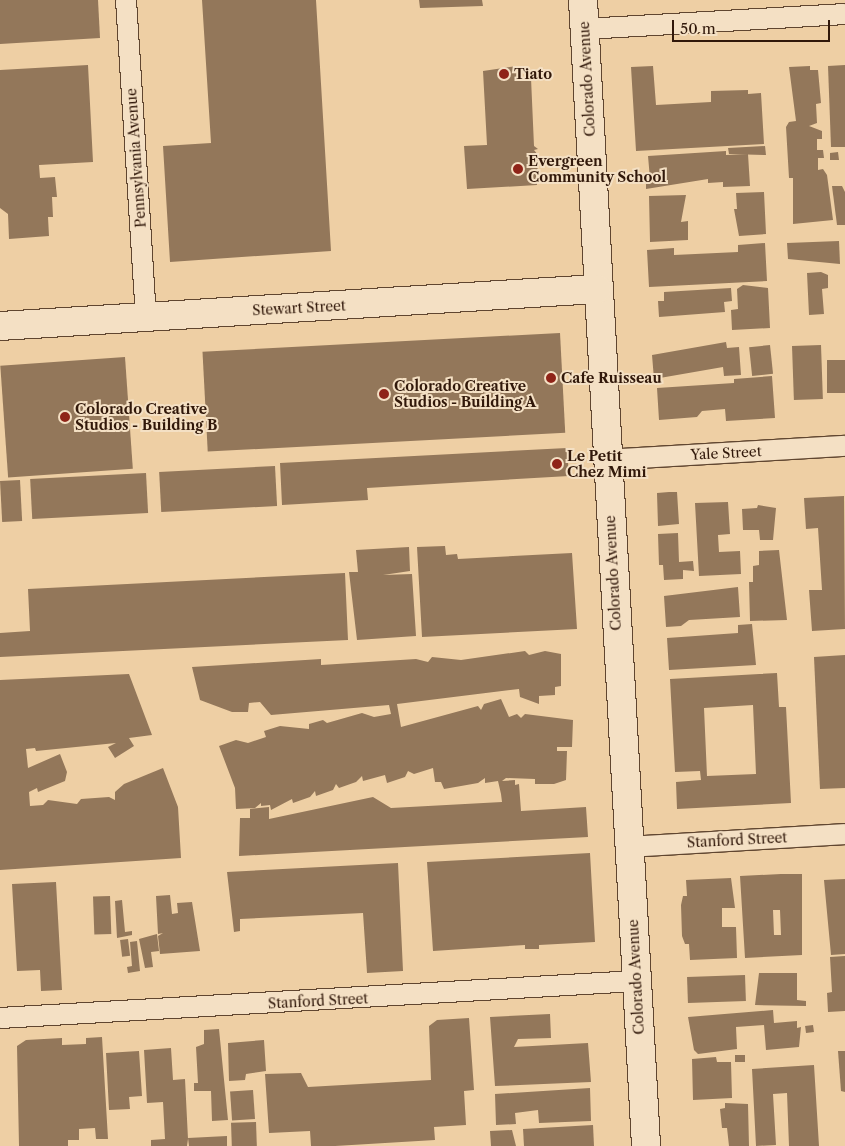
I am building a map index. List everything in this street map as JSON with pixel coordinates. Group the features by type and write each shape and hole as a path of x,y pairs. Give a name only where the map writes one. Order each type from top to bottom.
{"street":[{"name":"Pennsylvania Avenue","path":"126,0 146,316"},
{"name":"Colorado Avenue","path":"583,0 606,460 646,1146"},
{"path":"585,29 845,14"},
{"name":"Stewart Street","path":"0,326 597,289"},
{"name":"Yale Street","path":"606,460 845,446"},
{"name":"Stanford Street","path":"629,847 845,834"},
{"name":"Stanford Street","path":"0,1018 636,981"}],"building":[{"path":"0,0 98,0 100,38 0,44"},
{"path":"202,0 316,0 331,251 170,262 163,146 211,143"},
{"path":"419,0 482,0 483,6 420,8"},
{"path":"88,65 93,162 39,165 40,178 55,177 57,197 52,197 53,217 48,217 49,236 9,239 8,214 0,208 0,70"},
{"path":"845,65 845,147 831,147 828,66"},
{"path":"517,66 517,79 531,78 534,146 538,149 534,150 538,155 537,185 467,189 464,146 487,145 483,71"},
{"path":"653,66 656,105 711,102 711,91 748,90 748,94 761,93 764,144 636,151 631,67"},
{"path":"810,66 810,70 818,70 821,103 816,104 817,123 809,126 822,131 822,139 817,139 817,150 823,150 824,158 818,158 818,170 823,169 827,175 833,220 793,224 793,178 789,178 786,127 789,122 796,121 789,67"},
{"path":"765,146 766,155 729,154 728,148"},
{"path":"726,151 726,155 748,154 750,186 723,187 723,182 708,183 708,179 646,189 646,180 650,179 648,156"},
{"path":"838,152 839,160 830,160 830,153"},
{"path":"832,186 842,186 845,192 845,225 837,225"},
{"path":"764,192 766,234 739,236 734,209 737,209 736,193"},
{"path":"686,195 681,222 688,221 688,240 650,242 649,196"},
{"path":"839,241 840,264 788,259 787,243"},
{"path":"765,243 767,281 649,287 647,250 674,248 674,255 738,252 738,245"},
{"path":"821,272 828,275 828,288 822,289 824,314 809,315 807,273"},
{"path":"743,285 768,288 770,328 732,330 731,310 738,309 737,289"},
{"path":"731,288 732,301 724,302 725,312 659,317 658,301 664,301 664,292"},
{"name":"Colorado Creative Studios - Building A","path":"560,333 565,433 208,452 202,352"},
{"path":"726,342 727,348 739,347 741,375 724,376 723,367 654,379 652,355"},
{"path":"770,345 773,374 752,376 749,347"},
{"path":"821,345 823,399 794,400 792,346"},
{"name":"Colorado Creative Studios - Building B","path":"125,357 133,469 8,477 0,366"},
{"path":"827,360 845,360 845,393 827,393"},
{"path":"772,376 775,418 726,421 725,409 702,411 697,417 659,420 657,388 734,383 734,379"},
{"path":"567,448 569,476 367,488 368,500 282,505 280,463"},
{"path":"275,466 277,506 161,512 159,472"},
{"path":"146,473 148,513 32,519 30,479"},
{"path":"20,480 22,521 2,522 0,481"},
{"path":"677,492 679,524 658,526 657,493"},
{"path":"844,496 845,629 812,631 809,590 822,590 818,528 806,529 804,498"},
{"path":"728,502 730,534 718,535 719,552 740,551 741,574 699,576 695,503"},
{"path":"758,505 776,508 773,540 760,540 759,530 743,530 742,509 757,508"},
{"path":"678,533 679,562 693,561 694,571 683,570 683,579 664,580 663,565 659,565 658,534"},
{"path":"445,546 446,555 457,554 458,559 572,553 577,629 422,637 417,547"},
{"path":"409,547 410,571 383,575 412,574 416,636 357,640 349,572 358,572 356,550"},
{"path":"779,550 787,620 750,621 749,582 753,582 753,566 759,565 759,551"},
{"path":"345,573 348,640 0,657 0,633 30,631 28,589"},
{"path":"738,587 740,617 689,620 681,626 666,627 664,596"},
{"path":"752,624 756,665 669,670 667,638 738,633 738,625"},
{"path":"525,651 529,655 545,651 561,654 561,686 555,687 555,695 539,696 539,704 520,697 519,689 397,704 401,727 478,706 481,710 484,704 501,699 509,717 517,714 521,718 525,714 573,720 572,747 557,747 557,751 567,751 566,780 554,784 535,784 535,779 506,778 502,781 515,780 515,785 519,784 521,811 586,807 588,837 239,856 240,818 250,818 250,809 269,807 269,819 373,797 391,808 502,802 498,781 485,783 485,778 478,783 444,789 441,782 435,782 433,768 414,774 408,771 405,777 387,783 385,775 363,781 362,776 356,782 339,788 336,784 333,790 316,796 315,791 310,797 293,803 292,799 271,810 270,805 261,806 261,803 255,808 236,809 235,788 219,746 236,740 248,743 266,737 264,731 280,726 309,729 309,724 323,720 327,723 362,713 374,717 391,714 389,705 271,715 260,702 249,703 248,712 232,712 200,700 192,667 321,659 321,665 416,659 428,662 432,657 461,660"},
{"path":"845,655 845,788 820,789 814,657"},
{"path":"777,673 779,707 786,707 791,803 677,809 676,782 701,780 700,771 675,772 670,679","holes":["753,705 756,774 707,776 704,708"]},
{"path":"129,674 152,735 129,738 134,746 115,758 108,747 116,743 36,751 35,748 26,749 28,768 60,754 67,772 65,781 38,792 37,788 29,792 30,806 43,805 48,800 77,804 81,799 109,797 115,800 115,792 124,784 163,768 178,807 181,858 0,870 0,680"},
{"path":"590,853 595,942 539,945 539,949 525,949 525,945 433,951 427,862"},
{"path":"398,863 403,971 367,973 363,913 240,919 240,931 234,932 227,872"},
{"path":"802,874 802,955 745,958 740,876","holes":["773,910 780,910 781,935 774,935"]},
{"path":"731,878 735,908 722,908 722,927 736,927 737,958 690,960 689,944 685,944 682,936 681,905 683,896 687,896 686,880"},
{"path":"845,879 845,954 831,955 824,880"},
{"path":"56,882 62,990 41,991 40,970 17,971 12,884"},
{"path":"170,895 172,914 178,913 177,903 192,902 200,951 160,954 158,936 163,933 158,934 156,896"},
{"path":"110,896 111,934 94,935 93,897"},
{"path":"122,900 125,932 132,931 132,935 117,938 115,901"},
{"path":"157,934 159,951 151,952 153,967 145,968 139,939"},
{"path":"128,939 130,956 122,957 120,940"},
{"path":"137,941 140,971 128,973 127,967 132,966 130,942"},
{"path":"845,956 845,1011 828,1012 827,993 832,992 830,957"},
{"path":"759,973 797,973 797,1000 806,1001 806,1006 755,1005"},
{"path":"745,975 746,1001 688,1003 687,977"},
{"path":"773,1010 774,1023 797,1021 797,1028 801,1027 799,1047 766,1050 764,1025 736,1027 737,1049 698,1054 694,1050 688,1017"},
{"path":"550,1014 551,1038 518,1039 514,1047 588,1043 591,1082 495,1086 490,1017"},
{"path":"469,1018 474,1090 464,1091 466,1125 434,1127 435,1140 335,1146 311,1146 310,1131 269,1133 265,1074 301,1073 308,1087 431,1080 429,1026 437,1020"},
{"path":"813,1025 814,1032 806,1033 805,1026"},
{"path":"219,1029 228,1120 212,1121 211,1091 194,1091 194,1083 198,1083 196,1047 204,1044 204,1030"},
{"path":"102,1037 108,1139 96,1139 95,1128 79,1129 79,1140 68,1140 68,1146 19,1146 17,1046 26,1040 62,1038 62,1045 86,1044 86,1038"},
{"path":"264,1040 266,1071 246,1074 245,1080 229,1081 228,1043"},
{"path":"171,1048 173,1080 185,1079 187,1146 151,1146 151,1140 165,1139 163,1102 147,1103 144,1050"},
{"path":"139,1051 142,1096 129,1097 130,1109 109,1110 106,1053"},
{"path":"838,1051 845,1051 845,1092 841,1091"},
{"path":"735,1055 745,1055 745,1062 735,1062"},
{"path":"716,1057 717,1062 731,1062 732,1098 693,1100 692,1059"},
{"path":"814,1065 819,1146 789,1146 787,1093 773,1094 776,1145 756,1146 752,1069"},
{"path":"590,1088 591,1121 539,1123 538,1110 515,1113 516,1124 496,1125 495,1094"},
{"path":"253,1090 255,1119 232,1121 230,1092"},
{"path":"725,1103 748,1104 749,1146 729,1146 727,1128 722,1128 720,1109 725,1108"},
{"path":"256,1122 257,1146 232,1146 231,1123"},
{"path":"593,1125 594,1146 524,1146 523,1129"},
{"path":"512,1130 516,1146 491,1146 490,1131"},
{"path":"227,1136 227,1146 189,1146 188,1138"}],"place":[{"name":"Tiato","path":"504,74"},
{"name":"Evergreen Community School","path":"518,169"},
{"name":"Cafe Ruisseau","path":"551,378"},
{"name":"Colorado Creative Studios - Building A","path":"384,394"},
{"name":"Colorado Creative Studios - Building B","path":"65,417"},
{"name":"Le Petit Chez Mimi","path":"557,464"}]}
